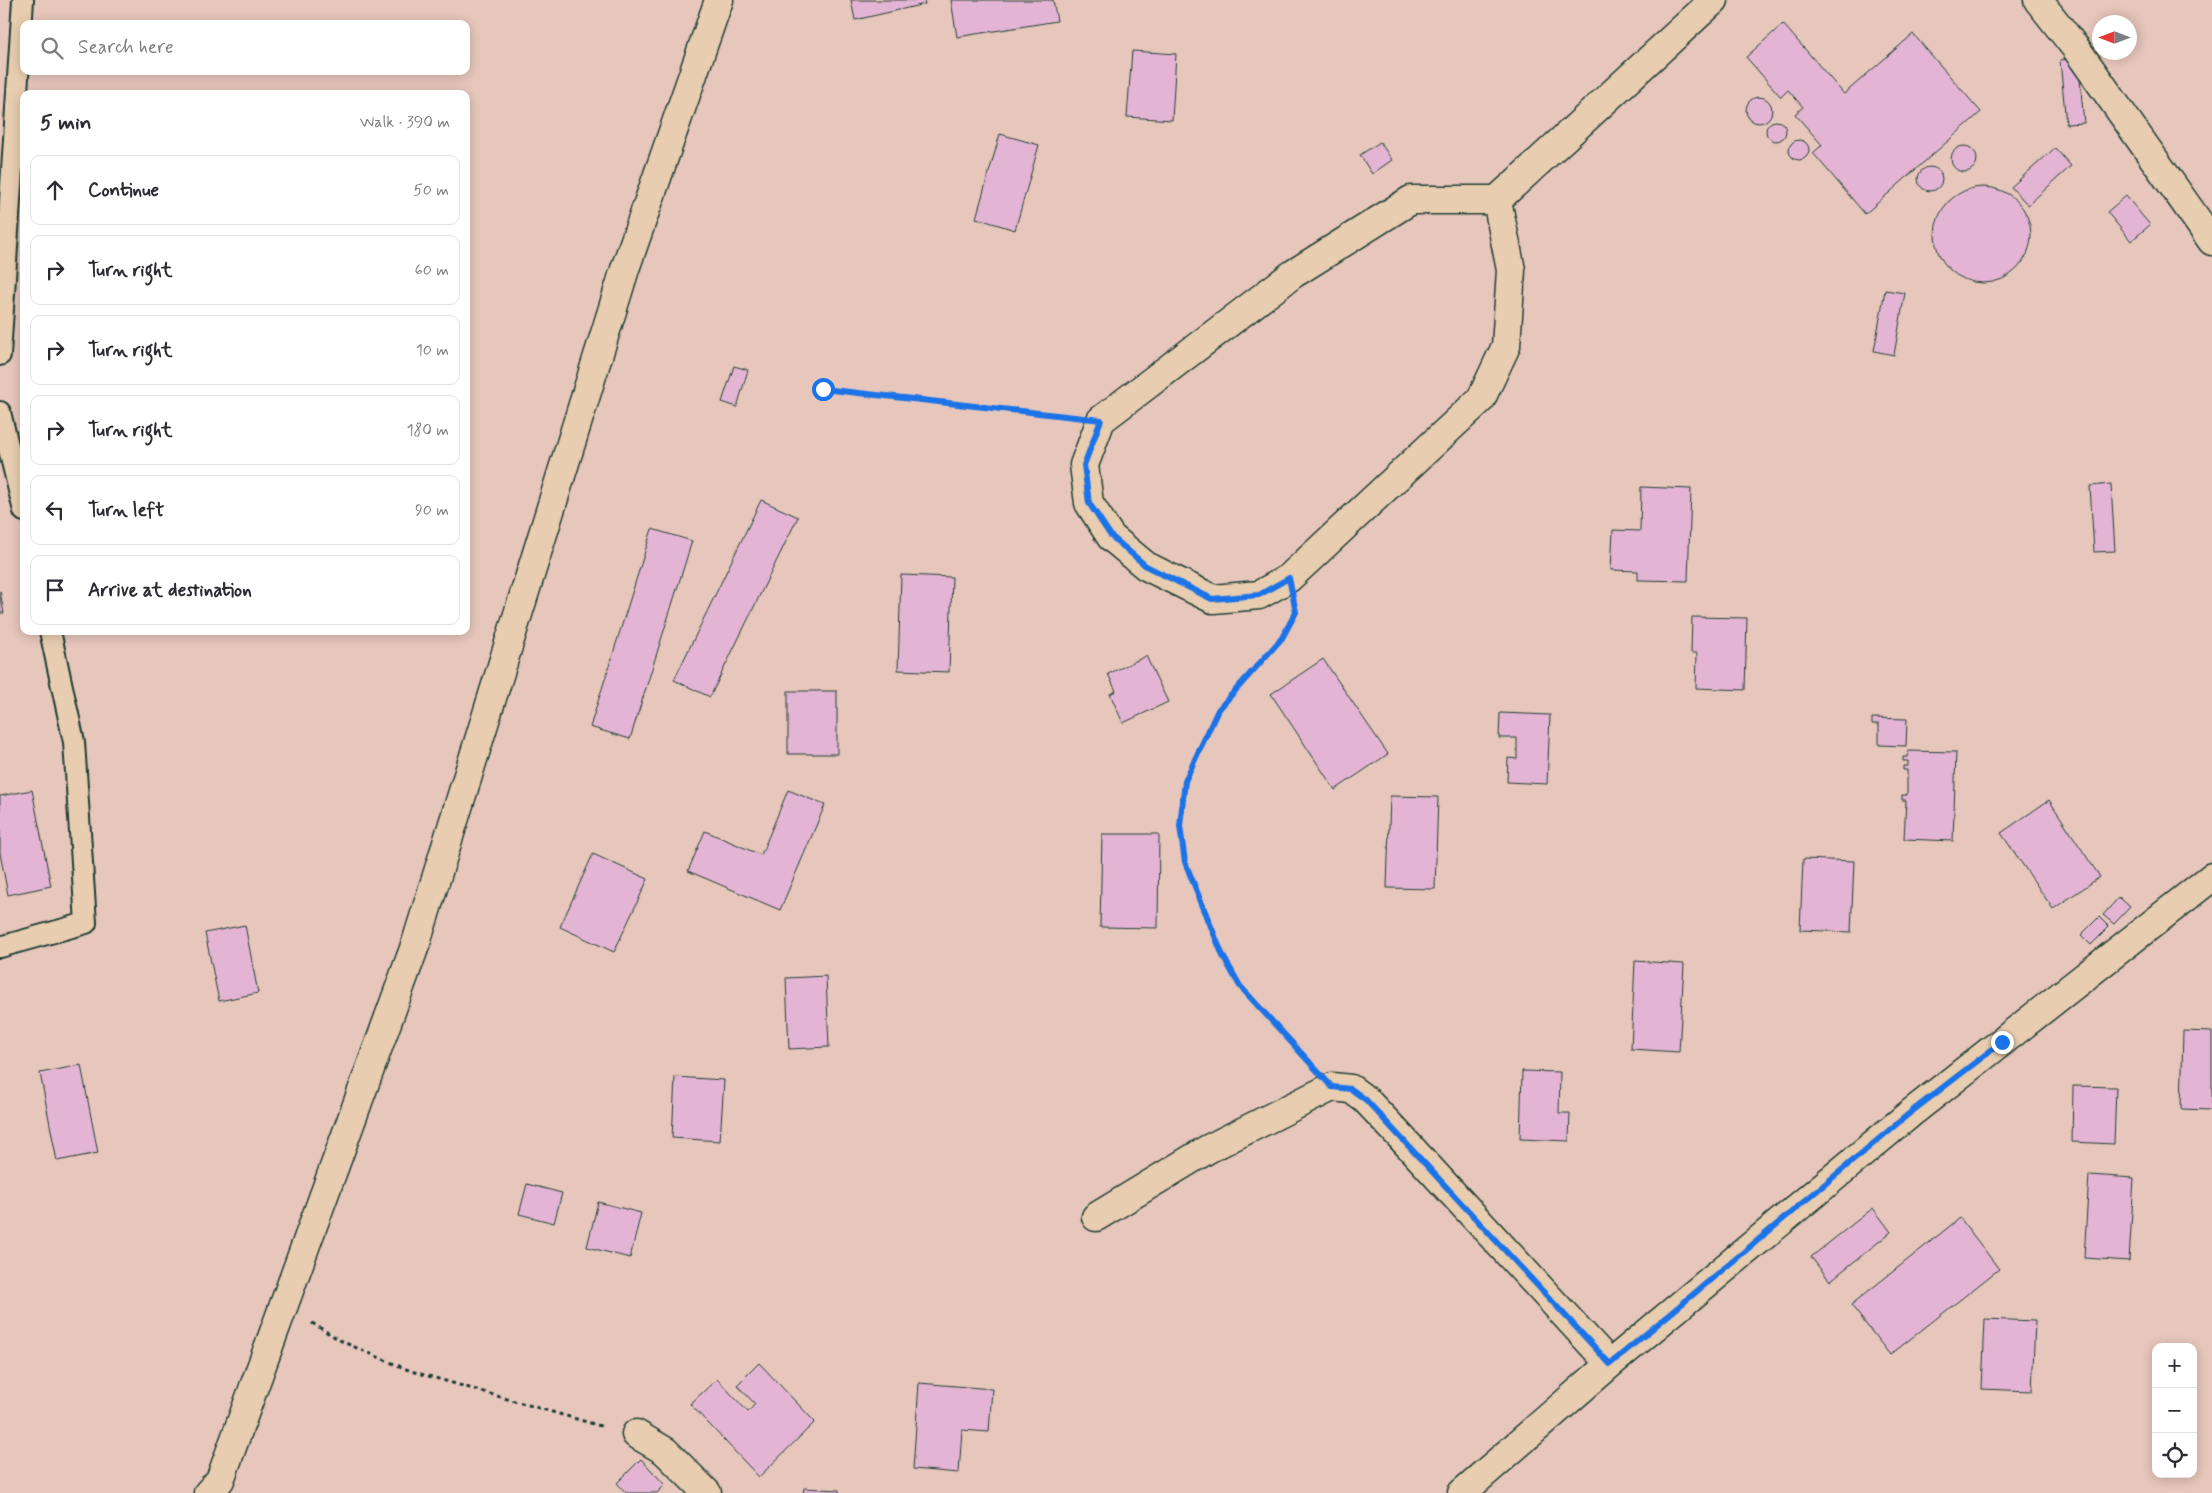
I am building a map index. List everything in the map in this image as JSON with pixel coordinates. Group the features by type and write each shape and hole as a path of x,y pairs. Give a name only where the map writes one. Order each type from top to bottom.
{"street":[{"path":"215,1489 284,1306 416,943 625,269 719,0"},
{"path":"1497,200 1511,270 1507,336 1506,346 1481,399 1289,578 1259,595 1212,599 1146,566 1111,536 1089,503 1084,465 1101,420 1293,274 1411,200 1497,200 1714,0"},
{"path":"2038,0 2075,47 2212,241"},
{"path":"1462,1493 1610,1364 1911,1112 2212,877"},
{"path":"1096,1217 1208,1149 1332,1087 1351,1089 1366,1100 1610,1364"},
{"path":"636,1434 665,1451 707,1493"}],"lane":[{"path":"0,355 9,54 23,0"},
{"path":"0,412 20,494"},
{"path":"0,947 86,923 74,742 51,635"}],"path":[{"path":"823,389 1101,420"},
{"path":"1289,578 1296,612 1282,638 1218,710 1185,781 1180,826 1185,862 1223,956 1240,986 1332,1087"},
{"path":"284,1306 343,1342 411,1371 584,1422 636,1434"}],"building":[{"path":"851,0 924,0 925,4 855,20"},
{"path":"951,0 1053,0 1057,21 957,37"},
{"path":"1783,24 1844,94 1913,34 1981,112 1865,214 1813,153 1822,145 1795,114 1803,107 1788,90 1781,97 1746,57"},
{"path":"1132,51 1176,54 1172,120 1127,117"},
{"path":"2078,58 2084,123 2066,124 2060,60"},
{"path":"1759,97 1768,101 1772,110 1768,119 1759,123 1750,119 1746,110 1750,101"},
{"path":"1772,121 1780,121 1786,127 1786,135 1780,141 1772,141 1766,135 1766,127"},
{"path":"1000,134 1039,145 1015,230 976,218"},
{"path":"1799,140 1806,143 1809,150 1806,157 1799,160 1792,157 1789,150 1792,143"},
{"path":"1380,142 1392,160 1372,174 1360,155"},
{"path":"1964,146 1973,150 1977,159 1973,168 1964,172 1955,168 1951,159 1955,150"},
{"path":"2055,148 2071,166 2028,205 2011,187"},
{"path":"1930,167 1938,171 1942,179 1938,187 1930,191 1922,187 1918,179 1922,171"},
{"path":"1983,187 2001,190 2017,201 2028,217 2031,235 2028,253 2017,269 2001,280 1983,283 1965,280 1949,269 1938,253 1935,235 1938,217 1949,201 1965,190"},
{"path":"2126,196 2150,225 2131,241 2107,212"},
{"path":"1885,290 1905,293 1894,355 1874,351"},
{"path":"734,366 748,370 737,407 722,402"},
{"path":"2111,484 2115,551 2094,552 2090,486"},
{"path":"1641,487 1691,489 1688,581 1638,580 1638,571 1611,570 1613,530 1640,531"},
{"path":"761,500 798,517 710,697 674,680"},
{"path":"652,529 692,541 630,739 590,727"},
{"path":"901,575 952,577 949,672 898,670"},
{"path":"0,591 4,613 0,613"},
{"path":"1692,617 1747,618 1745,690 1696,688 1697,653 1691,653"},
{"path":"1146,656 1168,702 1123,723 1110,694 1116,691 1108,674"},
{"path":"1323,659 1388,754 1335,790 1271,694"},
{"path":"788,691 837,691 837,754 788,754"},
{"path":"1500,713 1550,715 1547,784 1507,782 1508,758 1517,759 1517,738 1499,738"},
{"path":"1872,718 1907,719 1906,746 1879,745 1879,724 1872,724"},
{"path":"1908,751 1956,752 1953,841 1904,839 1906,800 1902,800 1902,795 1907,795 1907,770 1903,770 1903,766 1908,766 1908,761 1903,761 1903,757 1907,757"},
{"path":"32,790 51,886 8,895 0,853 0,796"},
{"path":"788,790 825,805 780,910 688,871 705,831 761,855"},
{"path":"1390,796 1438,797 1435,889 1387,888"},
{"path":"2049,800 2100,877 2053,909 2001,833"},
{"path":"1102,834 1159,834 1158,928 1100,927"},
{"path":"593,854 648,879 614,952 560,927"},
{"path":"1803,859 1854,861 1851,932 1800,930"},
{"path":"2119,897 2130,907 2114,924 2103,915"},
{"path":"2099,917 2109,927 2091,945 2081,935"},
{"path":"245,925 258,993 219,1001 205,933"},
{"path":"1635,961 1684,964 1679,1052 1631,1049"},
{"path":"826,976 829,1047 789,1049 786,978"},
{"path":"2183,1031 2212,1032 2212,1110 2181,1109"},
{"path":"81,1065 98,1153 57,1161 40,1073"},
{"path":"1522,1071 1560,1072 1559,1113 1570,1113 1569,1141 1520,1139"},
{"path":"675,1077 724,1080 720,1141 672,1138"},
{"path":"2073,1086 2116,1087 2114,1144 2072,1142"},
{"path":"2089,1175 2134,1178 2129,1261 2084,1258"},
{"path":"527,1184 562,1193 554,1223 519,1214"},
{"path":"598,1202 641,1213 630,1258 587,1247"},
{"path":"1873,1208 1891,1232 1830,1281 1811,1257"},
{"path":"1960,1218 1999,1269 1890,1355 1851,1305"},
{"path":"1985,1319 2035,1321 2032,1391 1982,1389"},
{"path":"759,1363 815,1422 759,1477 690,1404 717,1379 748,1412 755,1404 737,1385"},
{"path":"919,1383 992,1389 989,1432 962,1430 959,1473 913,1469"},
{"path":"641,1459 665,1485 657,1493 626,1493 617,1483"},
{"path":"804,1488 839,1490 839,1493 803,1493"}],"route":[{"path":"823,389 1101,420 1084,465 1089,503 1111,536 1146,566 1212,599 1259,595 1289,578 1296,612 1282,638 1218,710 1185,781 1180,826 1185,862 1223,956 1240,986 1332,1087 1351,1089 1366,1100 1610,1364 1911,1112 2002,1042"}]}
